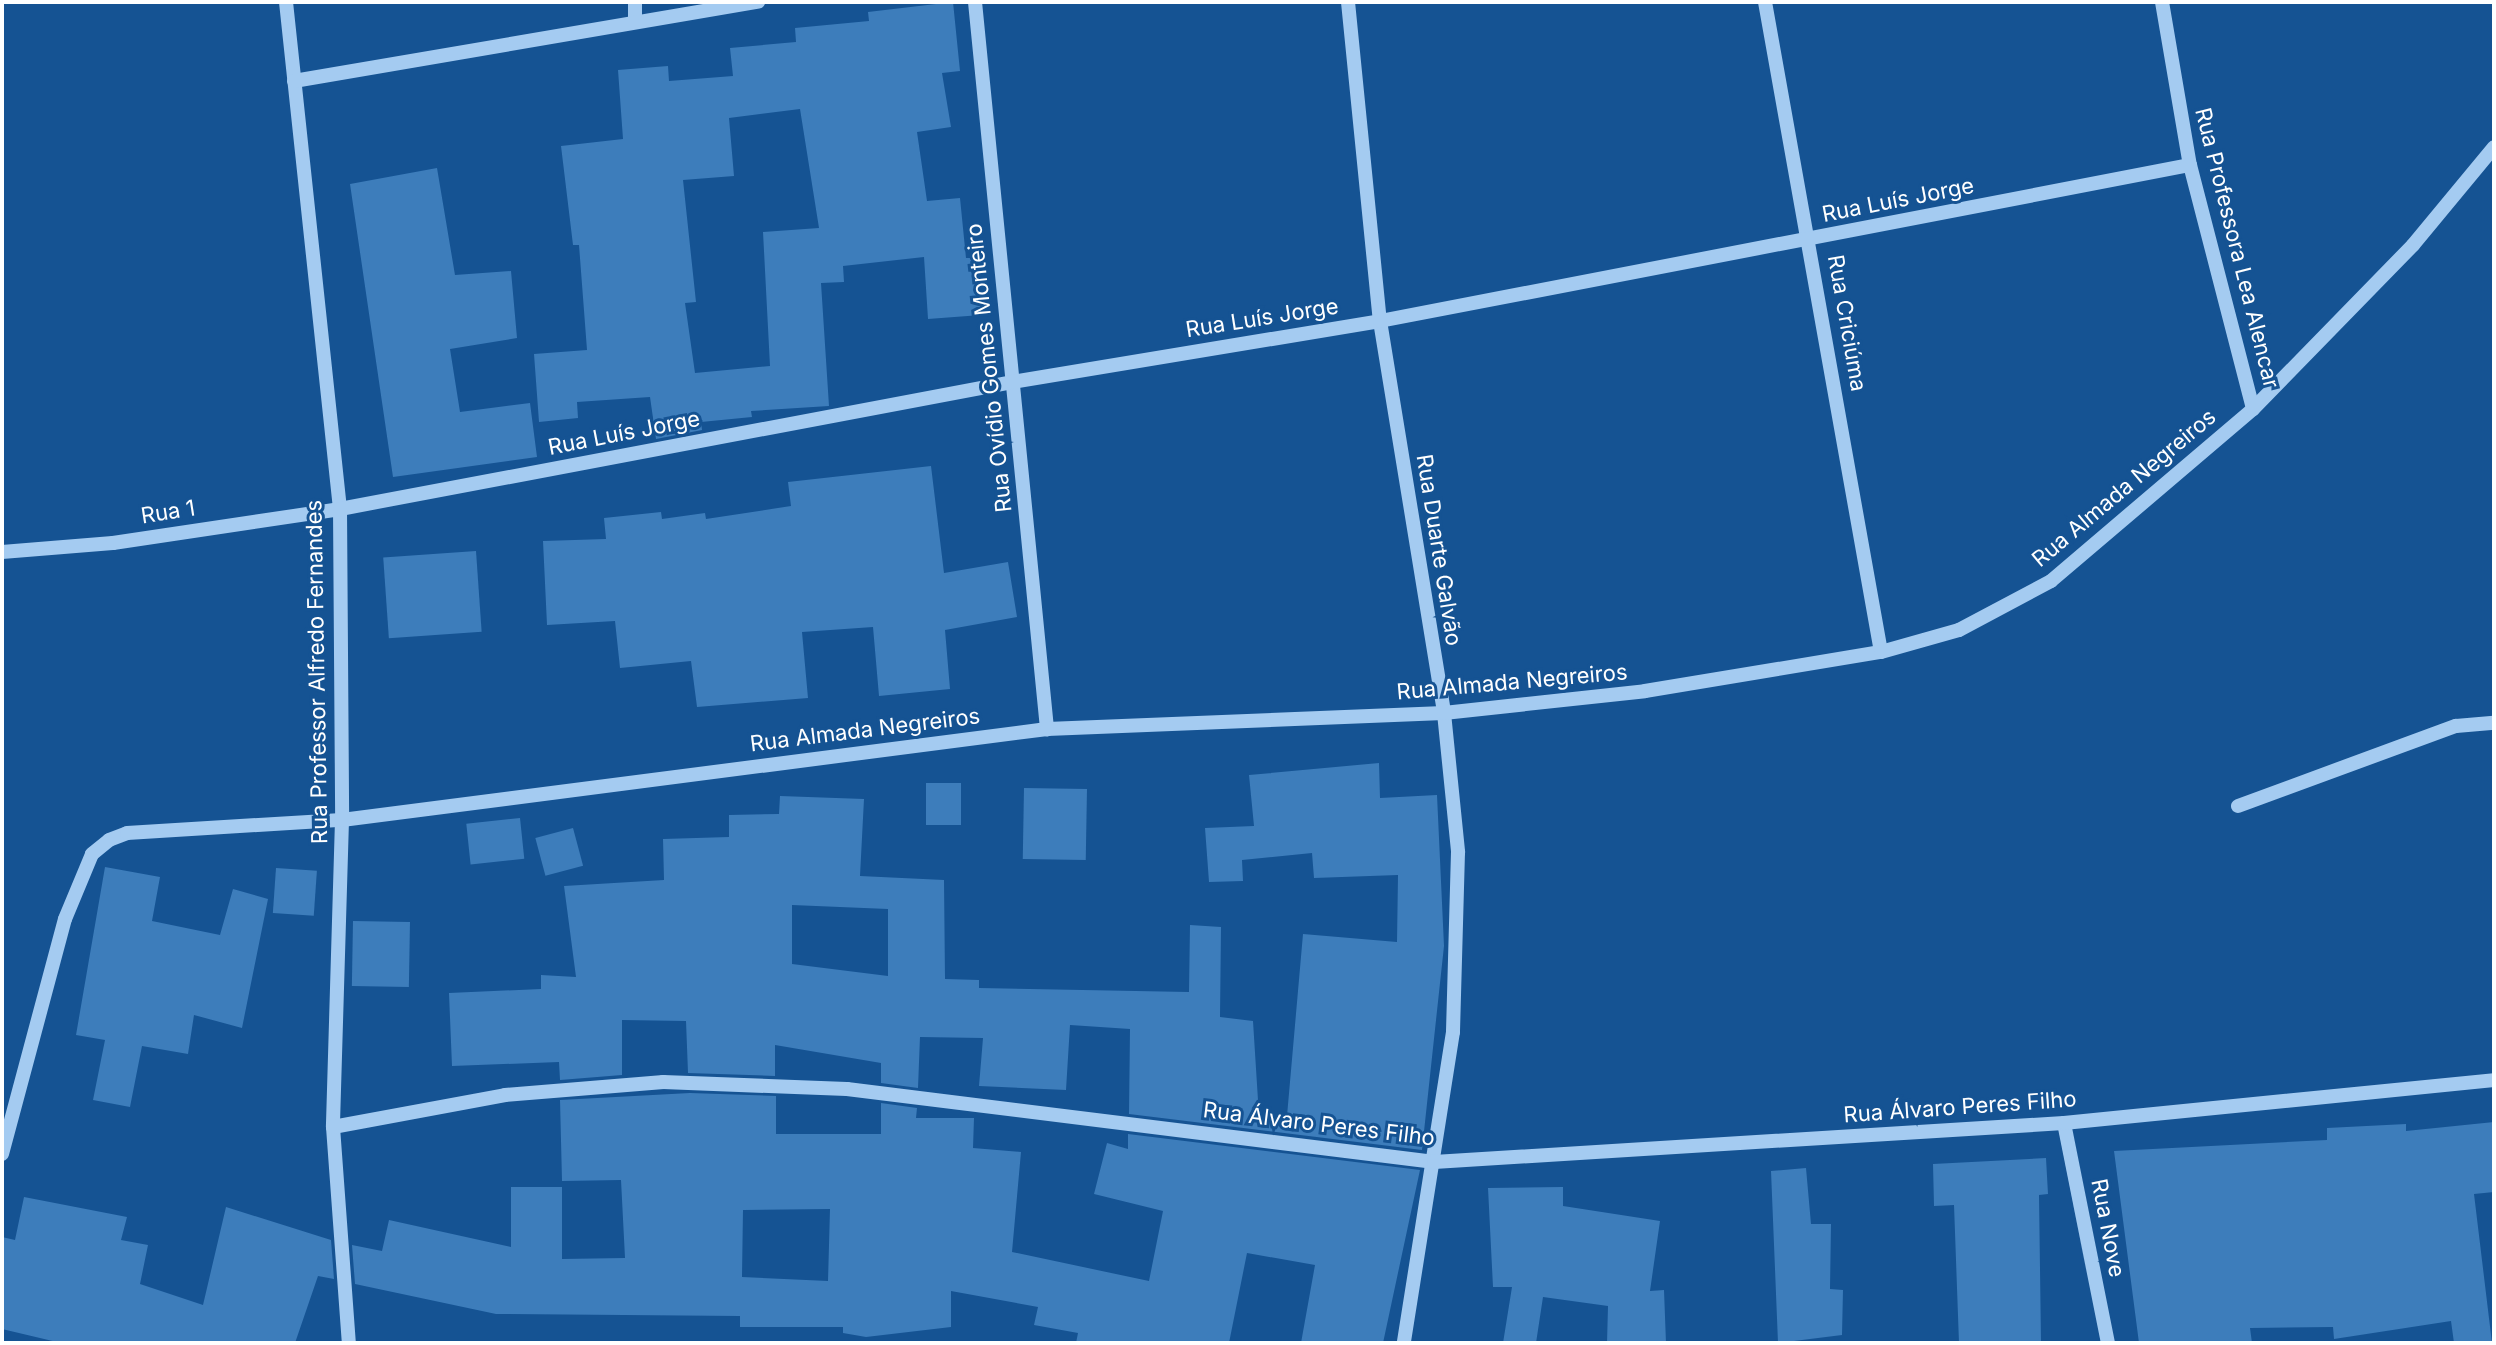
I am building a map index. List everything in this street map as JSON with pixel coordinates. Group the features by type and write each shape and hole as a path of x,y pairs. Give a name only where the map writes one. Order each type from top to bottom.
{"street":[{"name":"Rua Professor Alfredo Fernandes","path":"286,2 340,509 342,820 333,1127 349,1343"},
{"path":"635,2 635,22"},
{"path":"294,81 758,2"},
{"name":"Rua Ovídio Gomes Monteiro","path":"975,2 1047,729"},
{"name":"Rua Duarte Galvão","path":"1348,2 1380,321 1444,713 1460,947 1434,1162 1404,1343"},
{"name":"Rua Criciúma","path":"1765,2 1810,239 1881,652"},
{"name":"Rua Professora Lea Alencar","path":"2162,2 2190,165 2253,409"},
{"name":"Rua Almada Negreiros","path":"2,1154 65,919 92,854 127,833 342,820 1047,729 1444,713 1645,691 1881,652 1959,630 2051,581 2253,409 2413,245 2494,147"},
{"name":"Rua Luís Jorge","path":"340,509 1012,382 1380,321 2190,165"},
{"name":"Rua 1","path":"2,552 113,543 340,509"},
{"path":"2238,806 2456,726 2494,723"},
{"name":"Rua Álvaro Peres Filho","path":"333,1127 505,1095 663,1082 847,1089 1434,1162 2064,1123 2494,1080"},
{"name":"Rua Nove","path":"2064,1123 2108,1343"}],"building":[{"path":"953,2 960,71 942,73 951,127 917,132 927,201 960,198 966,258 976,258 981,315 928,319 924,257 843,266 844,282 821,283 829,406 751,411 752,417 701,422 702,430 656,439 650,397 577,402 578,418 539,422 534,354 587,350 579,245 573,245 561,146 623,139 618,70 668,66 669,81 733,76 730,48 796,42 795,28 869,21 868,12","holes":["800,109 819,228 763,232 770,366 695,373 685,303 696,302 683,180 734,176 729,118"]},
{"path":"437,168 455,275 511,271 517,338 450,349 460,412 530,403 537,457 393,477 350,184"},
{"path":"931,466 944,573 1008,562 1017,617 945,630 950,689 879,696 873,627 802,632 808,698 697,707 691,661 620,668 615,621 547,625 543,541 606,539 604,518 661,512 662,519 705,513 706,519 791,506 788,482"},
{"path":"476,551 482,632 389,638 383,557"},
{"path":"1379,763 1380,798 1437,795 1444,946 1422,1150 1129,1114 1130,1029 1070,1025 1066,1090 979,1086 983,1038 920,1037 918,1088 881,1083 881,1063 775,1045 775,1076 688,1073 686,1021 622,1020 622,1075 560,1080 559,1062 452,1066 449,993 541,989 541,975 576,977 564,886 664,880 663,839 729,837 729,815 779,814 780,796 864,799 860,876 944,880 945,979 979,980 979,988 1189,992 1190,925 1221,927 1220,1017 1253,1021 1259,1116 1287,1116 1303,934 1397,942 1398,875 1314,878 1312,853 1242,860 1243,881 1209,882 1205,828 1254,826 1249,775","holes":["792,905 888,909 888,976 792,964"]},
{"path":"926,783 961,783 961,825 926,825"},
{"path":"1024,788 1087,789 1086,860 1023,859"},
{"path":"520,818 524,859 471,864 466,824"},
{"path":"573,828 583,866 545,876 535,838"},
{"path":"105,867 160,877 152,921 220,935 233,889 268,899 242,1028 194,1015 188,1054 142,1046 130,1107 93,1100 105,1040 76,1035"},
{"path":"276,868 317,871 314,916 273,913"},
{"path":"353,921 410,922 409,987 352,986"},
{"path":"690,1093 776,1096 776,1134 881,1134 881,1103 917,1108 916,1118 974,1118 973,1148 1021,1152 1012,1252 1149,1281 1163,1211 1094,1194 1107,1143 1128,1149 1128,1134 1420,1170 1383,1343 1301,1343 1315,1265 1247,1253 1229,1343 1076,1343 1078,1333 1034,1325 1038,1307 951,1291 951,1327 866,1337 843,1333 843,1327 740,1327 740,1316 496,1314 355,1284 352,1245 382,1251 389,1220 511,1247 511,1187 562,1187 562,1259 625,1258 621,1180 562,1181 560,1100","holes":["830,1209 828,1281 742,1277 743,1210"]},
{"path":"2494,1122 2494,1192 2474,1194 2492,1343 2454,1343 2451,1321 2334,1339 2333,1327 2250,1328 2252,1343 2139,1343 2114,1151 2327,1140 2327,1128 2406,1124 2406,1131"},
{"path":"2046,1158 2048,1194 2039,1195 2041,1342 1959,1343 1954,1205 1934,1206 1933,1164"},
{"path":"1806,1168 1811,1224 1831,1224 1830,1289 1843,1290 1842,1335 1778,1343 1771,1171"},
{"path":"1563,1187 1563,1206 1660,1221 1650,1291 1664,1290 1666,1343 1607,1343 1608,1306 1543,1297 1536,1343 1503,1343 1512,1287 1493,1287 1488,1188"},
{"path":"24,1197 127,1217 121,1240 148,1245 140,1284 203,1305 226,1207 331,1240 334,1279 318,1276 295,1343 61,1343 2,1329 2,1237 15,1240"}]}
